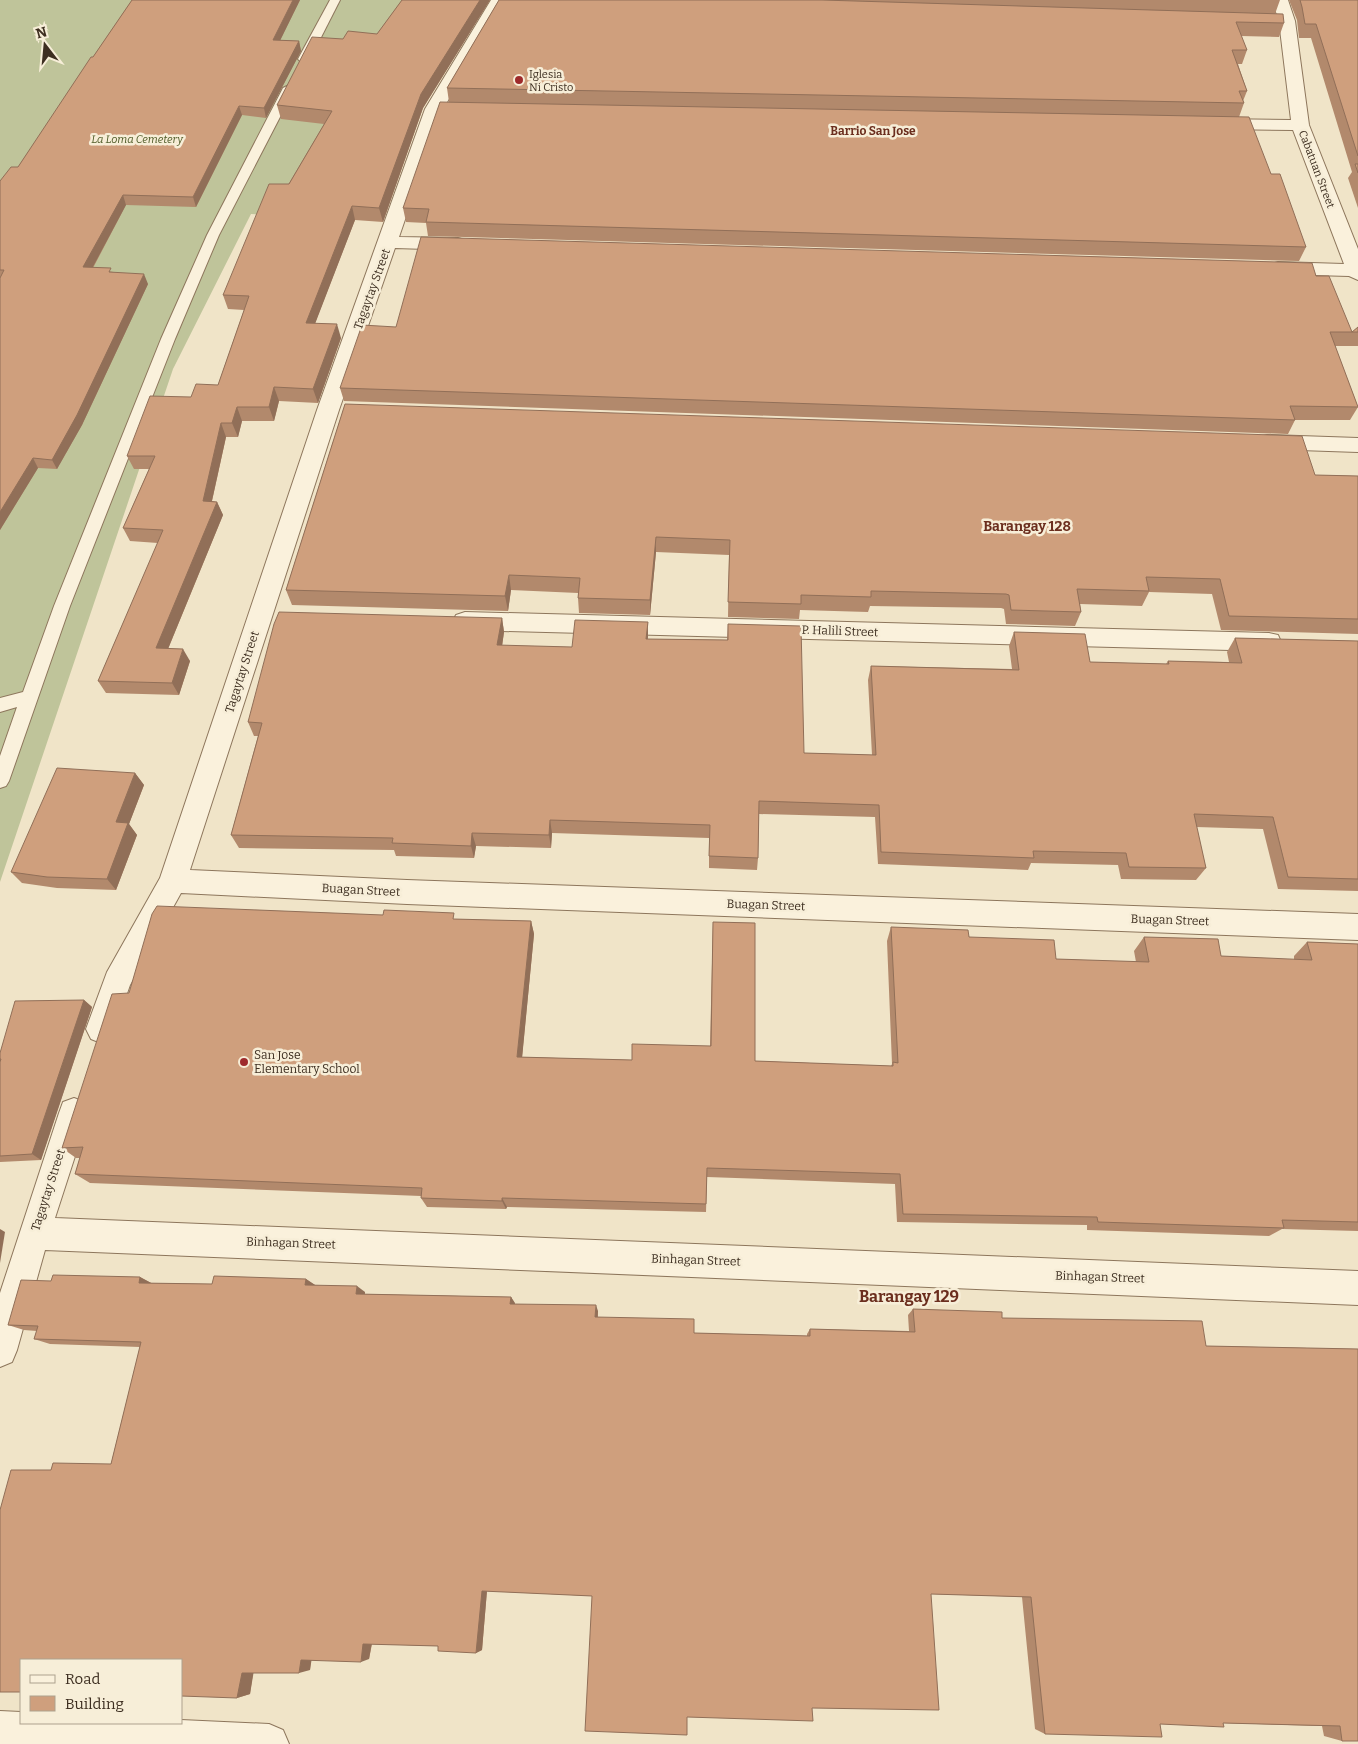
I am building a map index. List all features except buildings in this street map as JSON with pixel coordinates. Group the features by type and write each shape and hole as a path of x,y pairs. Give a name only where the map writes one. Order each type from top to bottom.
{"street":[{"name":"Tagaytay Street","path":"92,1056 117,981 173,881 271,616 338,411 389,242 434,109 499,0"},
{"name":"Cabatuan Street","path":"1280,0 1287,21 1300,126 1357,272"},
{"path":"1267,20 1287,21"},
{"path":"434,109 454,109"},
{"path":"1200,124 1300,126"},
{"path":"389,242 478,244"},
{"path":"1259,267 1357,272"},
{"path":"1249,441 1358,445"},
{"name":"P. Halili Street","path":"441,620 1288,643"},
{"name":"Buagan Street","path":"173,881 1358,927"},
{"name":"Tagaytay Street","path":"0,1350 34,1233 83,1084"},
{"name":"Binhagan Street","path":"34,1233 1358,1288"},
{"path":"0,1730 269,1744"}],"lane":[{"path":"0,781 28,698 87,542 168,339 213,234 335,0"},
{"path":"0,705 28,698"}],"green space":[{"name":"La Loma Cemetery","path":"0,0 426,0 306,217 251,214 173,369 0,882"}],"place":[{"name":"Iglesia Ni Cristo","path":"519,80"},
{"name":"San Jose Elementary School","path":"244,1062"}],"district":[{"name":"Barrio San Jose","path":"873,131"},
{"name":"Barangay 128","path":"1027,526"},
{"name":"Barangay 129","path":"909,1296"}]}
